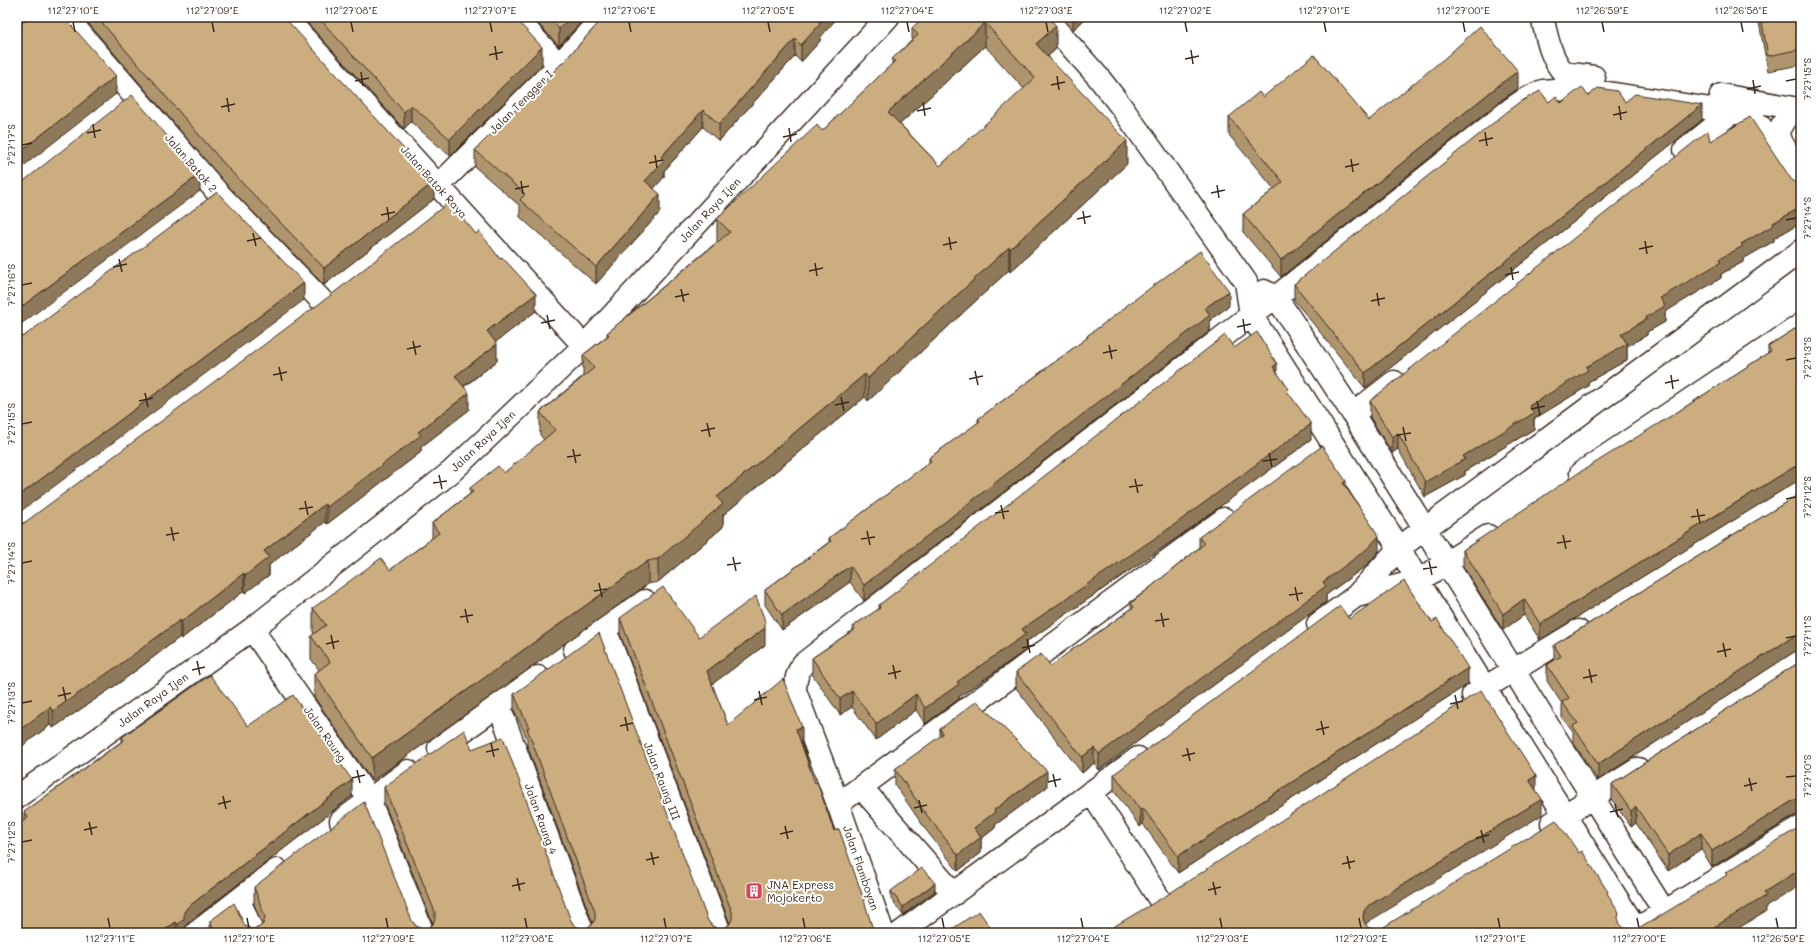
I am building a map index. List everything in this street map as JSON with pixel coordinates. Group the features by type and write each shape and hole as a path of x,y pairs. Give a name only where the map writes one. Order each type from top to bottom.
{"street":[{"name":"Jalan Batok 2","path":"66,17 127,101 211,198 329,297 304,316"},
{"name":"Jalan Batok Raya","path":"285,17 584,346"},
{"path":"515,17 559,65"},
{"name":"Jalan Tengger I","path":"434,216 445,194 603,17"},
{"name":"Jalan Raya Ijen","path":"17,797 252,629 451,472 584,346 888,17"},
{"path":"1045,17 1095,73 1120,105 1246,282 1251,315 1323,446 1399,548 1418,581 1565,815 1633,931 1801,827"},
{"path":"1542,17 1554,59 1564,73 1732,97 1797,101 1779,132 1779,139 1801,172"},
{"name":"Jalan Flamboyan","path":"883,933 838,804 795,691 796,676 803,664 1276,297 1524,100 1543,91 1576,88 1743,114 1753,119 1761,127 1801,188"},
{"path":"1670,161 1732,112"},
{"path":"1300,638 1356,596 1399,548 1801,251"},
{"path":"1246,282 1276,297 1353,414 1664,911"},
{"path":"1565,484 1801,325"},
{"path":"1353,414 1409,370"},
{"path":"838,804 1240,507"},
{"path":"1356,596 1418,581 1506,524"},
{"path":"326,832 369,798 655,594"},
{"path":"1458,705 1593,622"},
{"name":"Jalan Raung","path":"252,629 369,798 423,933"},
{"name":"Jalan Raung III","path":"605,629 720,933"},
{"name":"Jalan Raung 4","path":"499,706 583,933"},
{"path":"900,933 1154,745"},
{"path":"1538,832 1652,760"},
{"path":"861,787 954,894"},
{"path":"1091,792 1153,904 1180,887"},
{"path":"196,933 295,856"},
{"path":"239,900 253,933"}],"building":[{"path":"32,17 64,17 116,76 17,154 17,24"},
{"path":"97,17 284,17 434,182 324,268 227,167"},
{"path":"318,17 514,17 542,47 450,139 411,105 404,112"},
{"path":"548,17 570,17 559,29"},
{"path":"604,17 823,17 819,22 820,24 801,45 795,39 719,124 703,110 661,157 664,160 645,181 660,194 596,267 520,200 525,194 475,150 568,57"},
{"path":"923,17 1049,17 1056,26 1036,44 1127,141 1010,249 1009,247 868,378 865,374 717,497 723,504 658,559 648,561 372,758 314,674 330,662 311,636 326,625 313,608 381,558 390,570 439,533 432,523 473,492 470,488 498,466 504,473 555,430 540,412 594,368 583,355 609,335 607,333 730,232 717,219 817,125 822,131 895,61 892,59 918,35 912,28","holes":["985,23 1035,78 940,166 888,112"]},
{"path":"1761,17 1801,17 1801,49 1768,56"},
{"path":"1480,26 1518,71 1281,260 1243,214 1283,182 1229,117 1259,92 1263,97 1314,55 1369,120 1446,57"},
{"path":"1582,87 1588,96 1598,88 1617,91 1625,102 1635,94 1702,105 1365,373 1294,284 1518,103 1540,91 1549,102 1556,96 1561,103"},
{"path":"132,95 200,174 17,310 17,182 25,180"},
{"path":"1750,117 1791,179 1795,183 1801,184 1801,207 1741,244 1743,246 1719,259 1721,262 1660,298 1665,306 1646,317 1647,319 1621,334 1627,344 1586,367 1588,370 1529,406 1534,413 1463,456 1465,459 1425,482 1398,433 1392,437 1370,401 1708,131 1710,141"},
{"path":"217,192 304,283 17,497 17,338 24,336"},
{"path":"449,202 476,234 479,231 500,259 502,257 536,294 487,331 497,344 455,376 469,393 418,432 421,435 327,507 325,504 264,551 269,557 245,576 244,573 181,622 180,620 53,711 50,707 17,732 17,525 24,523 331,295"},
{"path":"1200,251 1229,291 1205,308 1210,315 864,585 850,566 782,615 765,590 831,541 829,538 931,461 929,458 980,421 978,419"},
{"path":"1801,325 1801,466 1794,467 1540,624 1524,599 1503,614 1463,550 1572,477 1679,411 1771,351 1768,346"},
{"path":"1257,332 1277,364 1273,367 1289,389 1287,391 1311,424 1174,525 1022,629 1026,634 957,682 959,684 925,708 916,694 876,724 852,691 840,699 812,658 855,629 853,626 880,608 879,605 1225,335 1234,348"},
{"path":"1322,446 1346,481 1343,483 1379,536 1367,549 1323,582 1326,586 1099,754 1094,748 1082,757 1016,672 1041,654 1051,666 1078,645 1079,646 1134,607 1131,603 1204,544 1199,537"},
{"path":"1801,493 1801,634 1794,636 1598,764 1573,726 1578,723 1562,702 1569,698 1547,665 1561,656 1554,645"},
{"path":"1404,581 1432,622 1437,619 1468,668 1178,856 1143,808 1140,810 1114,774 1340,606 1349,619"},
{"path":"663,587 699,637 756,596 765,621 765,628 707,671 728,725 783,679 802,727 796,729 815,783 817,782 834,831 839,829 874,933 215,933 210,921 234,903 245,926 251,929 258,928 263,924 265,917 254,887 364,802 412,921 416,926 422,929 428,928 433,924 435,912 384,787 464,730 472,749 503,737 571,921 575,926 581,929 592,925 595,919 595,912 527,728 529,728 514,694 599,633 708,921 712,926 718,929 729,925 732,919 732,912 620,618"},
{"path":"1801,661 1801,799 1794,800 1712,851 1701,833 1668,855 1636,807 1631,811 1612,784"},
{"path":"210,675 248,726 293,695 352,780 188,907 184,912 184,919 178,924 176,922 160,933 17,933 17,825 28,818 24,812 124,740 122,737"},
{"path":"1481,690 1536,776 1529,780 1542,799 1368,906 1364,911 1363,918 1365,924 1369,928 1382,928 1556,820 1579,853 1582,851 1608,892 1607,893 1619,912 1618,918 1620,924 1624,928 1630,929 1632,933 1103,933 1167,895"},
{"path":"977,701 1047,771 994,810 995,812 974,828 981,837 958,855 926,814 895,769 943,734 940,729"},
{"path":"1801,826 1801,869 1764,892 1766,896 1704,933 1632,933 1727,875 1725,873"},
{"path":"922,868 935,883 903,907 891,891"},
{"path":"979,911 994,933 946,933"}],"place":[{"name":"JNA Express Mojokerto","path":"754,891"}]}
